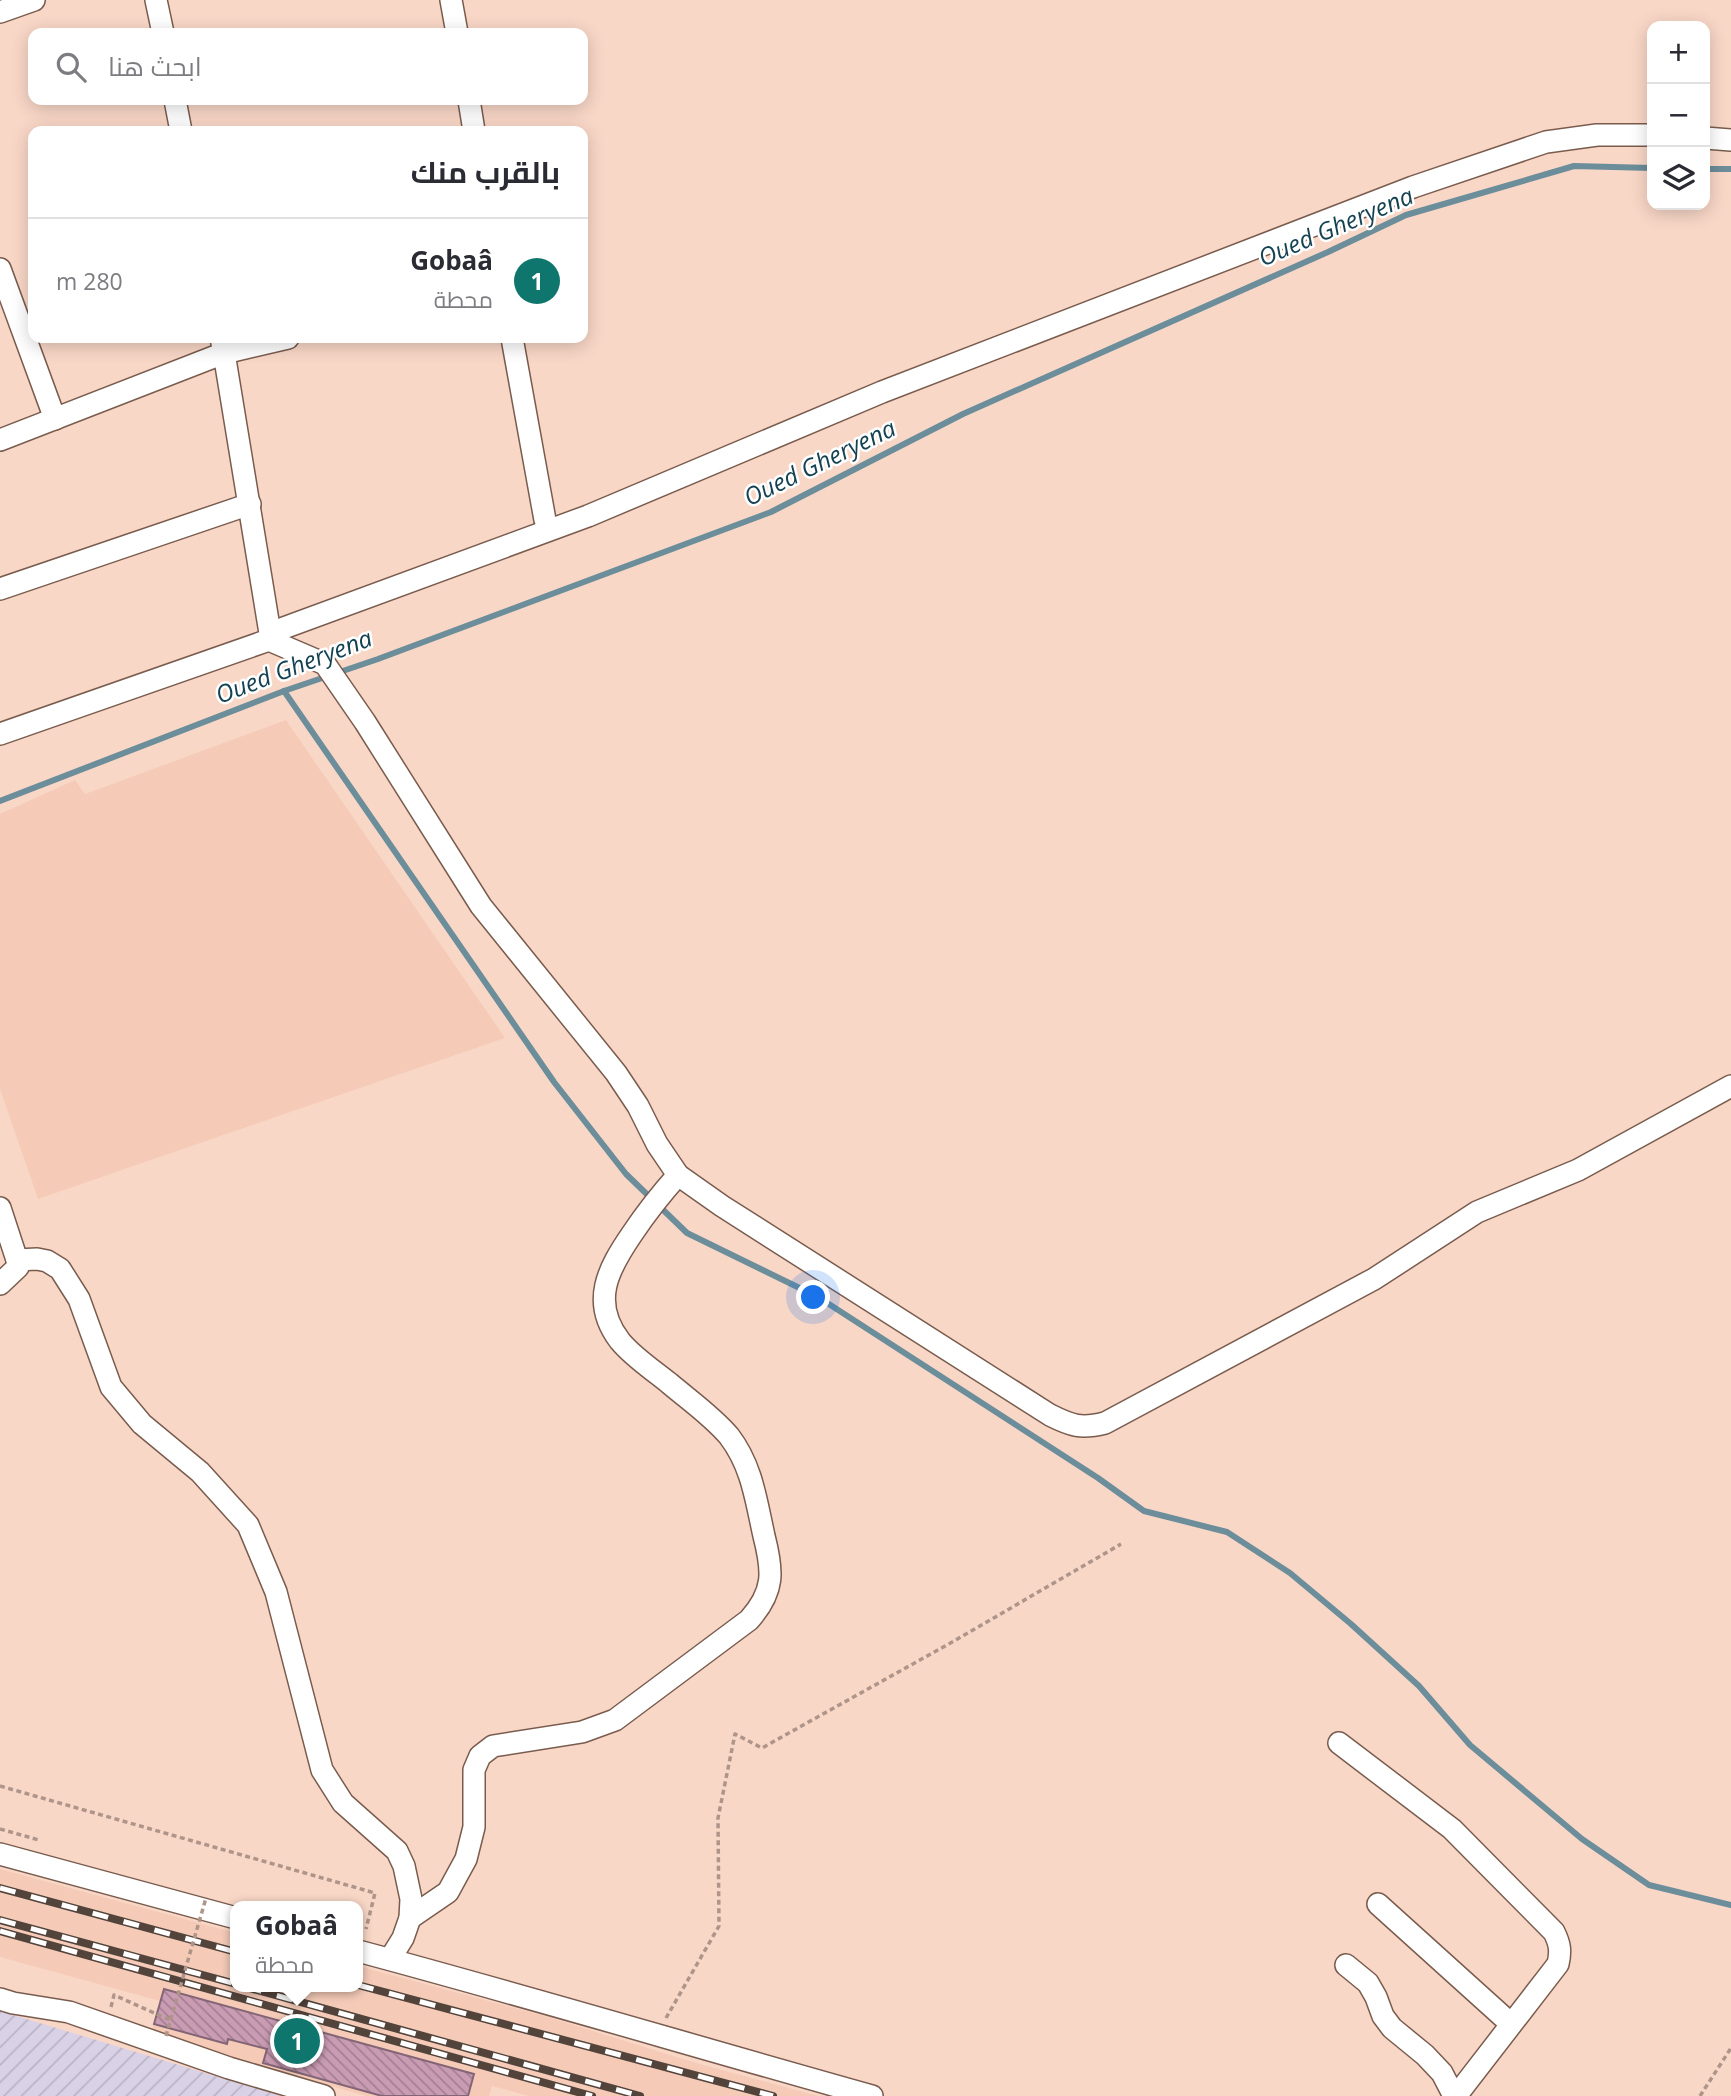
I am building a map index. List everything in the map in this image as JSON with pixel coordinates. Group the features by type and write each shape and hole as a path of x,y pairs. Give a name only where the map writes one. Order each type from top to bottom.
{"street":[{"path":"0,12 34,0"},
{"path":"156,0 162,28"},
{"path":"450,0 456,28"},
{"path":"176,105 180,126"},
{"path":"470,105 473,126"},
{"path":"0,734 588,516 882,391 1413,187 1546,142 1597,135 1647,135"},
{"path":"1710,138 1731,140"},
{"path":"0,269 55,419"},
{"path":"0,440 55,419 222,346 247,343"},
{"path":"513,343 545,520"},
{"path":"222,346 250,504 269,636"},
{"path":"0,589 250,504"},
{"path":"269,636 325,664 481,906 616,1073 678,1175 722,1206 1071,1426 1089,1427 1105,1423 1374,1279 1477,1212 1578,1170 1731,1086"},
{"path":"410,1918 448,1892 466,1859 474,1828 474,1770 486,1750 501,1744 582,1732 615,1720 749,1620 757,1611 768,1589 772,1566 753,1482 739,1451 716,1422 621,1342 608,1318 604,1293 609,1270 653,1205 678,1175"},
{"path":"0,1208 18,1260 18,1268 0,1284"},
{"path":"18,1260 47,1261 60,1269 79,1299 111,1387 142,1424 200,1472 248,1525 276,1592 322,1770 343,1803 397,1851 409,1883 410,1918 403,1938 390,1959"},
{"path":"1339,1743 1452,1829 1554,1932 1560,1943 1561,1953 1558,1964 1455,2096 1442,2073 1425,2055 1391,2028 1368,1983 1346,1965"},
{"path":"0,1854 230,1916"},
{"path":"1378,1904 1511,2024"},
{"path":"363,1952 520,1994 655,2036 872,2096"},
{"path":"0,1998 13,2003 69,2012 216,2063 324,2096"}],"path":[{"path":"655,2036 719,1926 718,1818 735,1734 762,1748 954,1642 1121,1544"},
{"path":"0,1786 375,1893 366,1929"},
{"path":"166,2036 206,1898"},
{"path":"114,1995 170,2020"},
{"path":"1700,2096 1731,2048"}],"shaded area":[{"path":"286,720 505,1038 38,1199 0,1089 0,814 75,780 85,794"},
{"path":"0,1869 230,1931 230,1992 363,1992 363,1967 548,2017 696,2063 819,2096 529,2096 492,2086 489,2096 366,2096 151,2035 160,2001 0,1957"},
{"path":"0,2011 159,2059 281,2096 0,2096"}],"building":[{"path":"164,1989 474,2074 468,2096 382,2096 263,2063 267,2049 228,2039 227,2044 154,2024"}],"waterway":[{"name":"Oued Gheryena","path":"0,801 284,691 378,659 771,512 963,414 1406,215 1574,166 1647,168"},
{"name":"Oued Gheryena","path":"1710,169 1731,169"},
{"path":"284,691 554,1082 626,1174 687,1233 818,1297 1098,1478 1144,1511 1227,1532 1290,1573 1351,1624 1419,1686 1470,1745 1582,1839 1649,1885 1731,1905"}],"railway":[{"path":"0,1888 230,1950"},
{"path":"0,1920 230,1982"},
{"path":"0,1931 592,2096"},
{"path":"363,1986 773,2096"},
{"path":"264,1992 640,2096"}],"place":[{"name":"Gobaâ","path":"297,2041"}]}
